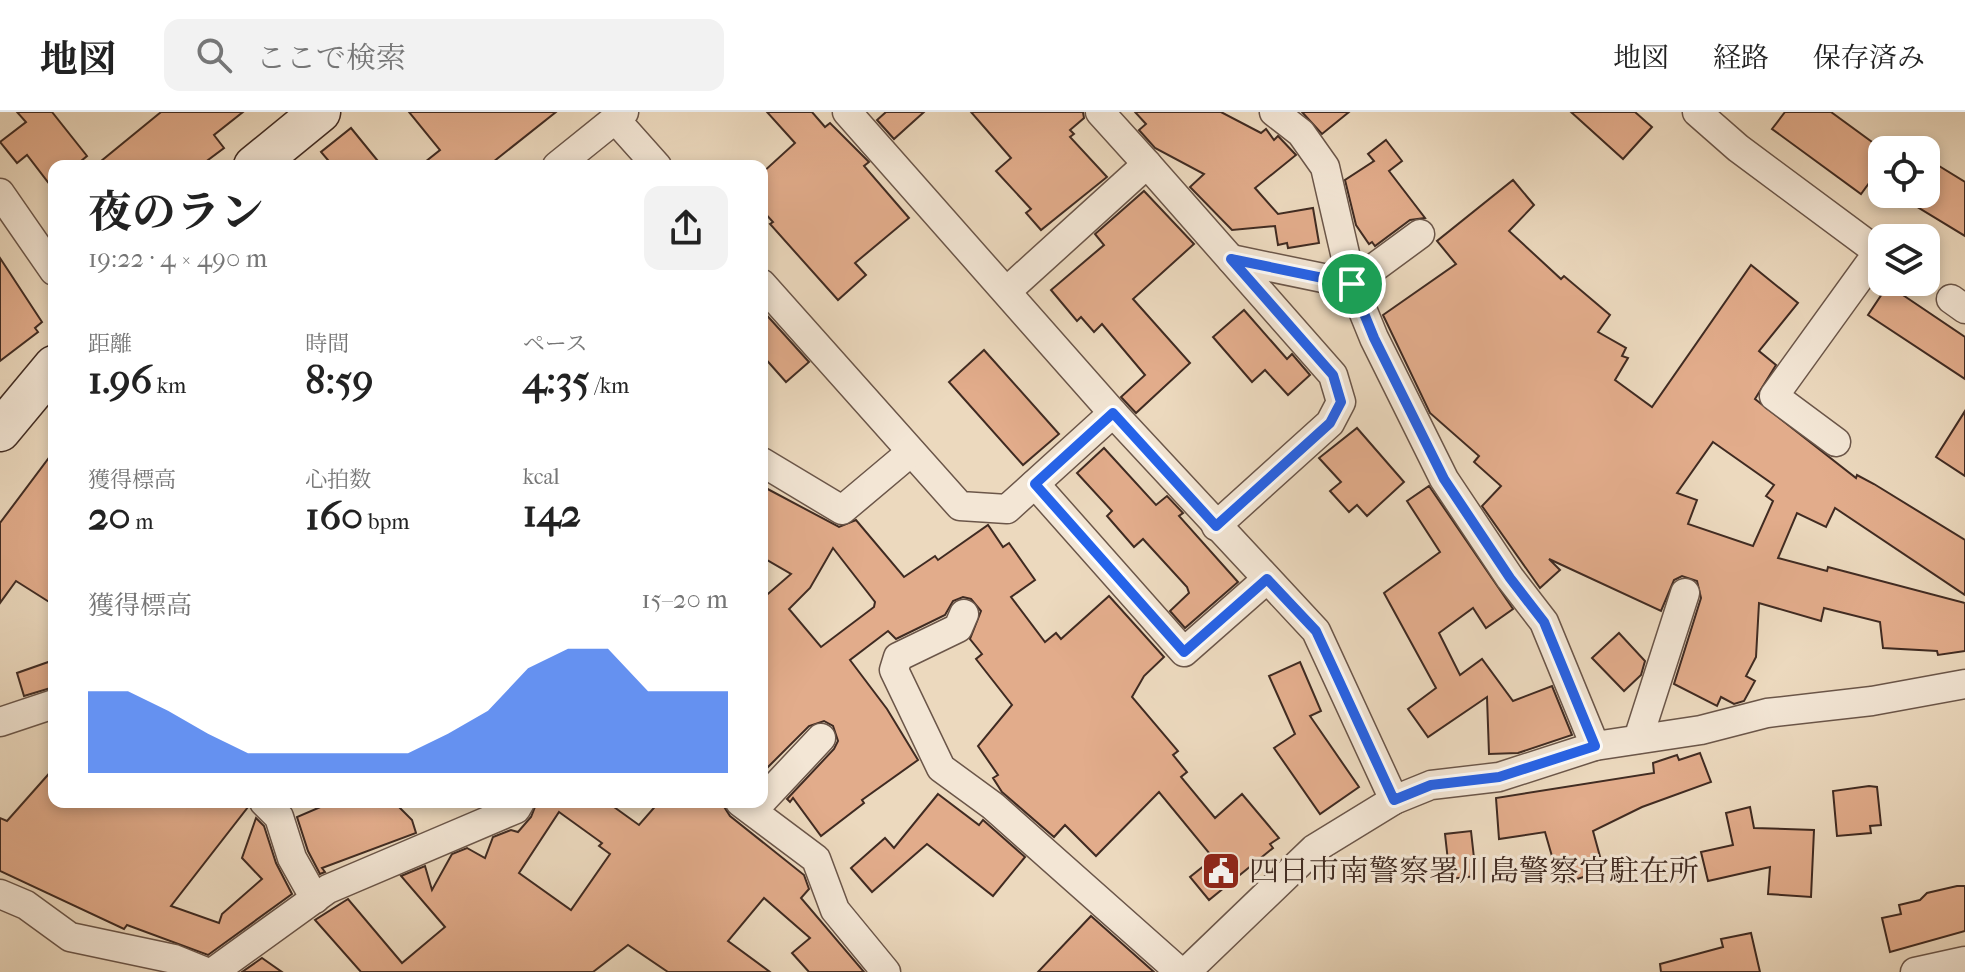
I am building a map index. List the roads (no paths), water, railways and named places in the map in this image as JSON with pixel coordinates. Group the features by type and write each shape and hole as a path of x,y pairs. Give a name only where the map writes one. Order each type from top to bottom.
{"main road":[{"path":"261,160 320,112"},
{"path":"0,431 48,373"}],"street":[{"path":"847,112 1113,413 1316,631 1394,800"},
{"path":"1100,112 1333,375 1341,402 1330,423 1216,526"},
{"path":"1274,112 1301,133 1325,167 1352,284 1374,338 1444,479 1510,578 1544,622 1595,746"},
{"path":"1697,112 1738,148 1878,252 1774,396 1836,442"},
{"path":"564,160 619,116 652,160"},
{"path":"1007,291 1147,164"},
{"path":"0,193 48,262"},
{"path":"1231,259 1352,284 1420,234"},
{"path":"768,291 960,506 1007,509 1113,413"},
{"path":"768,466 842,510 911,452"},
{"path":"1035,484 1184,652 1267,579"},
{"path":"1638,739 1685,593"},
{"path":"964,614 958,628 898,657 894,670 941,768 993,806 1183,972 1314,849 1394,800 1431,785 1499,777 1595,746 1701,730 1767,713 1872,701 1965,684"},
{"path":"0,722 48,706"},
{"path":"768,790 821,738"},
{"path":"270,808 279,817 292,858 315,899"},
{"path":"213,972 328,889 517,808"},
{"path":"759,808 816,859 835,910 886,972"},
{"path":"0,894 26,905 70,937 174,959 206,972"},
{"path":"1915,972 1965,961"}],"place":[{"name":"四日市南警察署川島警察官駐在所","path":"1221,871"}]}
